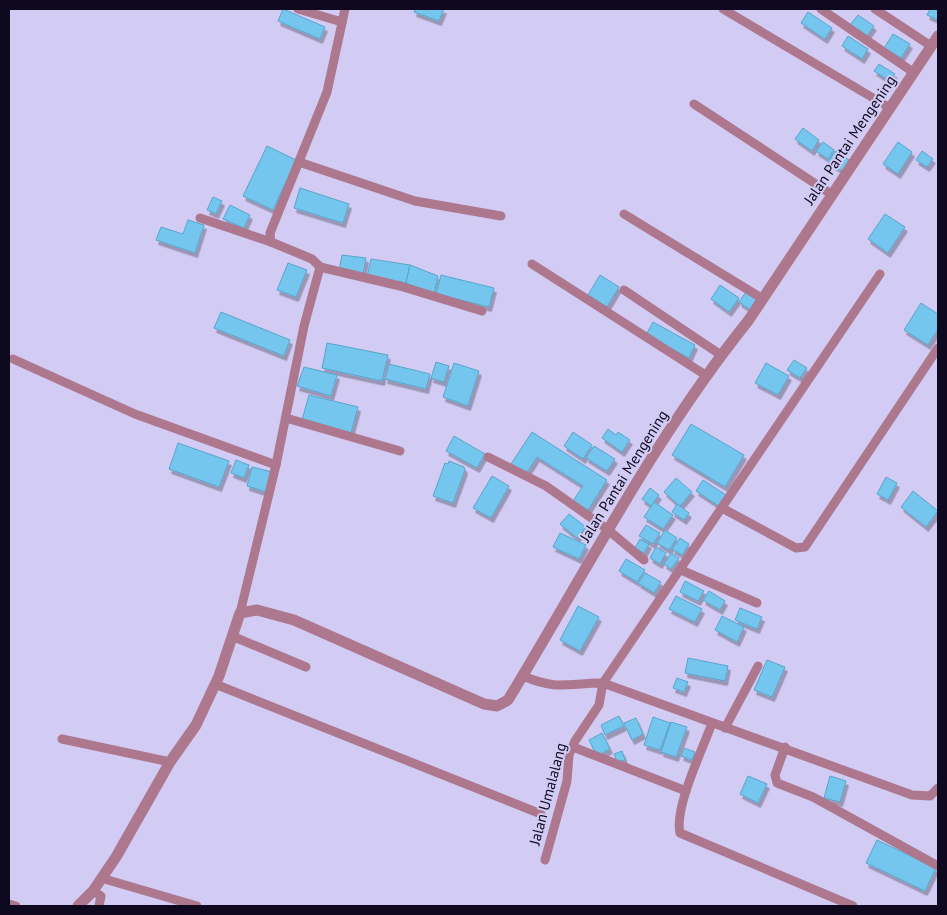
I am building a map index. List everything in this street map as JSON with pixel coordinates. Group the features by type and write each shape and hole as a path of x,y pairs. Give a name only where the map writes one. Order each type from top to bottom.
{"street":[{"path":"298,9 342,22"},
{"path":"271,242 270,233 327,92 345,9"},
{"path":"723,9 890,108"},
{"path":"821,9 913,72"},
{"path":"875,9 931,46"},
{"name":"Jalan Pantai Mengening","path":"240,612 257,610 294,620 491,706 497,706 508,700 607,530 675,421 763,299 831,194 938,36"},
{"path":"694,104 831,194"},
{"path":"299,162 414,201 501,216"},
{"path":"624,214 763,299"},
{"path":"200,218 271,242 312,259 320,267 400,286 482,311"},
{"path":"532,264 707,376"},
{"path":"78,906 93,891 170,762 196,725 215,684 240,612 276,465 300,344 320,267"},
{"path":"606,684 880,274"},
{"path":"624,290 721,356"},
{"path":"722,508 796,548 805,547 938,348"},
{"path":"13,359 135,414 276,465"},
{"path":"286,418 400,452"},
{"path":"488,457 546,486 607,530 644,560"},
{"path":"681,570 757,603"},
{"path":"232,636 306,667"},
{"path":"725,728 758,666"},
{"path":"523,676 556,687 606,684 912,794 930,796 938,788"},
{"path":"215,684 541,814"},
{"name":"Jalan Umalalang","path":"545,860 568,781 569,755 599,706 606,684"},
{"path":"712,723 686,791 678,824 680,833 853,906"},
{"path":"62,739 170,762"},
{"path":"573,747 686,791"},
{"path":"785,747 775,775 777,783 813,797 938,866"},
{"path":"101,878 197,906"},
{"path":"93,891 101,896 99,906"},
{"path":"9,904 16,906"}],"building":[{"path":"283,9 325,27 320,39 278,21"},
{"path":"415,9 444,9 439,21 414,12"},
{"path":"930,9 938,10 938,20 927,15"},
{"path":"808,12 832,28 825,39 801,23"},
{"path":"858,15 874,26 866,37 850,25"},
{"path":"893,34 910,44 901,58 884,48"},
{"path":"848,36 868,49 862,59 842,46"},
{"path":"879,64 895,74 890,81 874,71"},
{"path":"803,128 819,140 812,151 795,139"},
{"path":"823,142 834,150 828,159 816,151"},
{"path":"898,142 912,152 898,174 883,164"},
{"path":"267,146 296,160 273,210 243,196"},
{"path":"835,151 851,161 844,172 828,162"},
{"path":"922,151 933,159 927,167 916,160"},
{"path":"300,188 349,204 343,223 294,208"},
{"path":"213,197 222,201 216,214 207,210"},
{"path":"230,205 250,215 244,228 223,219"},
{"path":"885,214 905,227 888,253 868,239"},
{"path":"188,220 204,225 195,253 156,240 161,227 183,234"},
{"path":"342,255 366,258 363,275 339,271"},
{"path":"371,259 410,265 406,283 367,277"},
{"path":"288,263 307,270 296,297 277,290"},
{"path":"410,265 438,276 434,294 406,283"},
{"path":"441,275 494,288 489,307 436,294"},
{"path":"600,275 619,287 607,307 588,295"},
{"path":"720,285 739,298 729,312 711,299"},
{"path":"746,292 760,302 753,312 739,302"},
{"path":"921,303 938,314 938,329 928,345 904,330"},
{"path":"221,312 290,340 284,356 214,328"},
{"path":"653,322 695,345 689,358 646,335"},
{"path":"327,343 388,355 382,381 322,368"},
{"path":"794,360 807,368 800,378 787,370"},
{"path":"436,362 449,366 444,382 431,378"},
{"path":"454,363 479,371 468,406 443,397"},
{"path":"766,363 789,376 778,395 755,383"},
{"path":"389,364 430,374 426,389 385,379"},
{"path":"304,367 337,375 331,396 297,386"},
{"path":"309,395 358,407 351,433 302,420"},
{"path":"691,424 744,455 725,487 672,455"},
{"path":"608,429 616,435 618,432 630,440 622,452 602,438"},
{"path":"532,432 607,480 588,510 573,501 583,486 537,457 526,474 511,464"},
{"path":"573,432 592,445 583,459 564,446"},
{"path":"454,436 485,454 477,468 446,451"},
{"path":"178,443 229,461 219,487 169,469"},
{"path":"594,446 615,459 607,471 586,458"},
{"path":"236,460 249,465 244,478 231,473"},
{"path":"449,461 464,467 465,470 453,503 433,496 445,463 448,464"},
{"path":"252,467 272,472 266,492 247,486"},
{"path":"492,476 509,486 491,518 473,508"},
{"path":"886,477 897,483 888,500 877,494"},
{"path":"676,478 692,492 680,506 664,492"},
{"path":"703,480 726,495 719,506 696,491"},
{"path":"650,488 659,495 651,506 642,499"},
{"path":"913,491 938,511 926,527 901,507"},
{"path":"654,502 673,515 663,529 644,517"},
{"path":"677,504 689,513 684,520 672,512"},
{"path":"569,514 586,527 577,538 560,524"},
{"path":"646,525 660,533 653,544 639,536"},
{"path":"665,530 677,538 669,550 657,543"},
{"path":"560,533 586,545 579,559 553,547"},
{"path":"680,538 689,544 682,555 672,549"},
{"path":"640,539 649,544 644,553 635,548"},
{"path":"656,547 666,553 660,564 650,558"},
{"path":"671,553 679,558 671,569 664,564"},
{"path":"626,559 645,570 637,582 619,571"},
{"path":"645,573 661,582 654,593 638,583"},
{"path":"685,581 704,591 698,601 680,592"},
{"path":"709,591 725,601 720,610 703,600"},
{"path":"676,596 702,609 695,622 669,609"},
{"path":"578,606 599,617 580,651 560,640"},
{"path":"740,608 762,617 757,629 735,620"},
{"path":"722,616 744,627 737,642 715,630"},
{"path":"688,658 728,666 725,681 685,673"},
{"path":"767,660 785,667 772,697 754,690"},
{"path":"677,678 688,682 684,692 673,688"},
{"path":"619,716 624,726 605,735 601,725"},
{"path":"653,717 670,723 660,750 644,745"},
{"path":"636,718 643,734 632,740 624,723"},
{"path":"671,722 687,727 676,757 661,752"},
{"path":"602,733 610,749 597,756 589,740"},
{"path":"684,748 695,752 692,760 681,756"},
{"path":"622,751 625,760 617,762 614,754"},
{"path":"748,776 767,784 758,803 740,794"},
{"path":"830,776 846,781 840,802 824,798"},
{"path":"877,840 936,868 925,891 866,863"}]}
